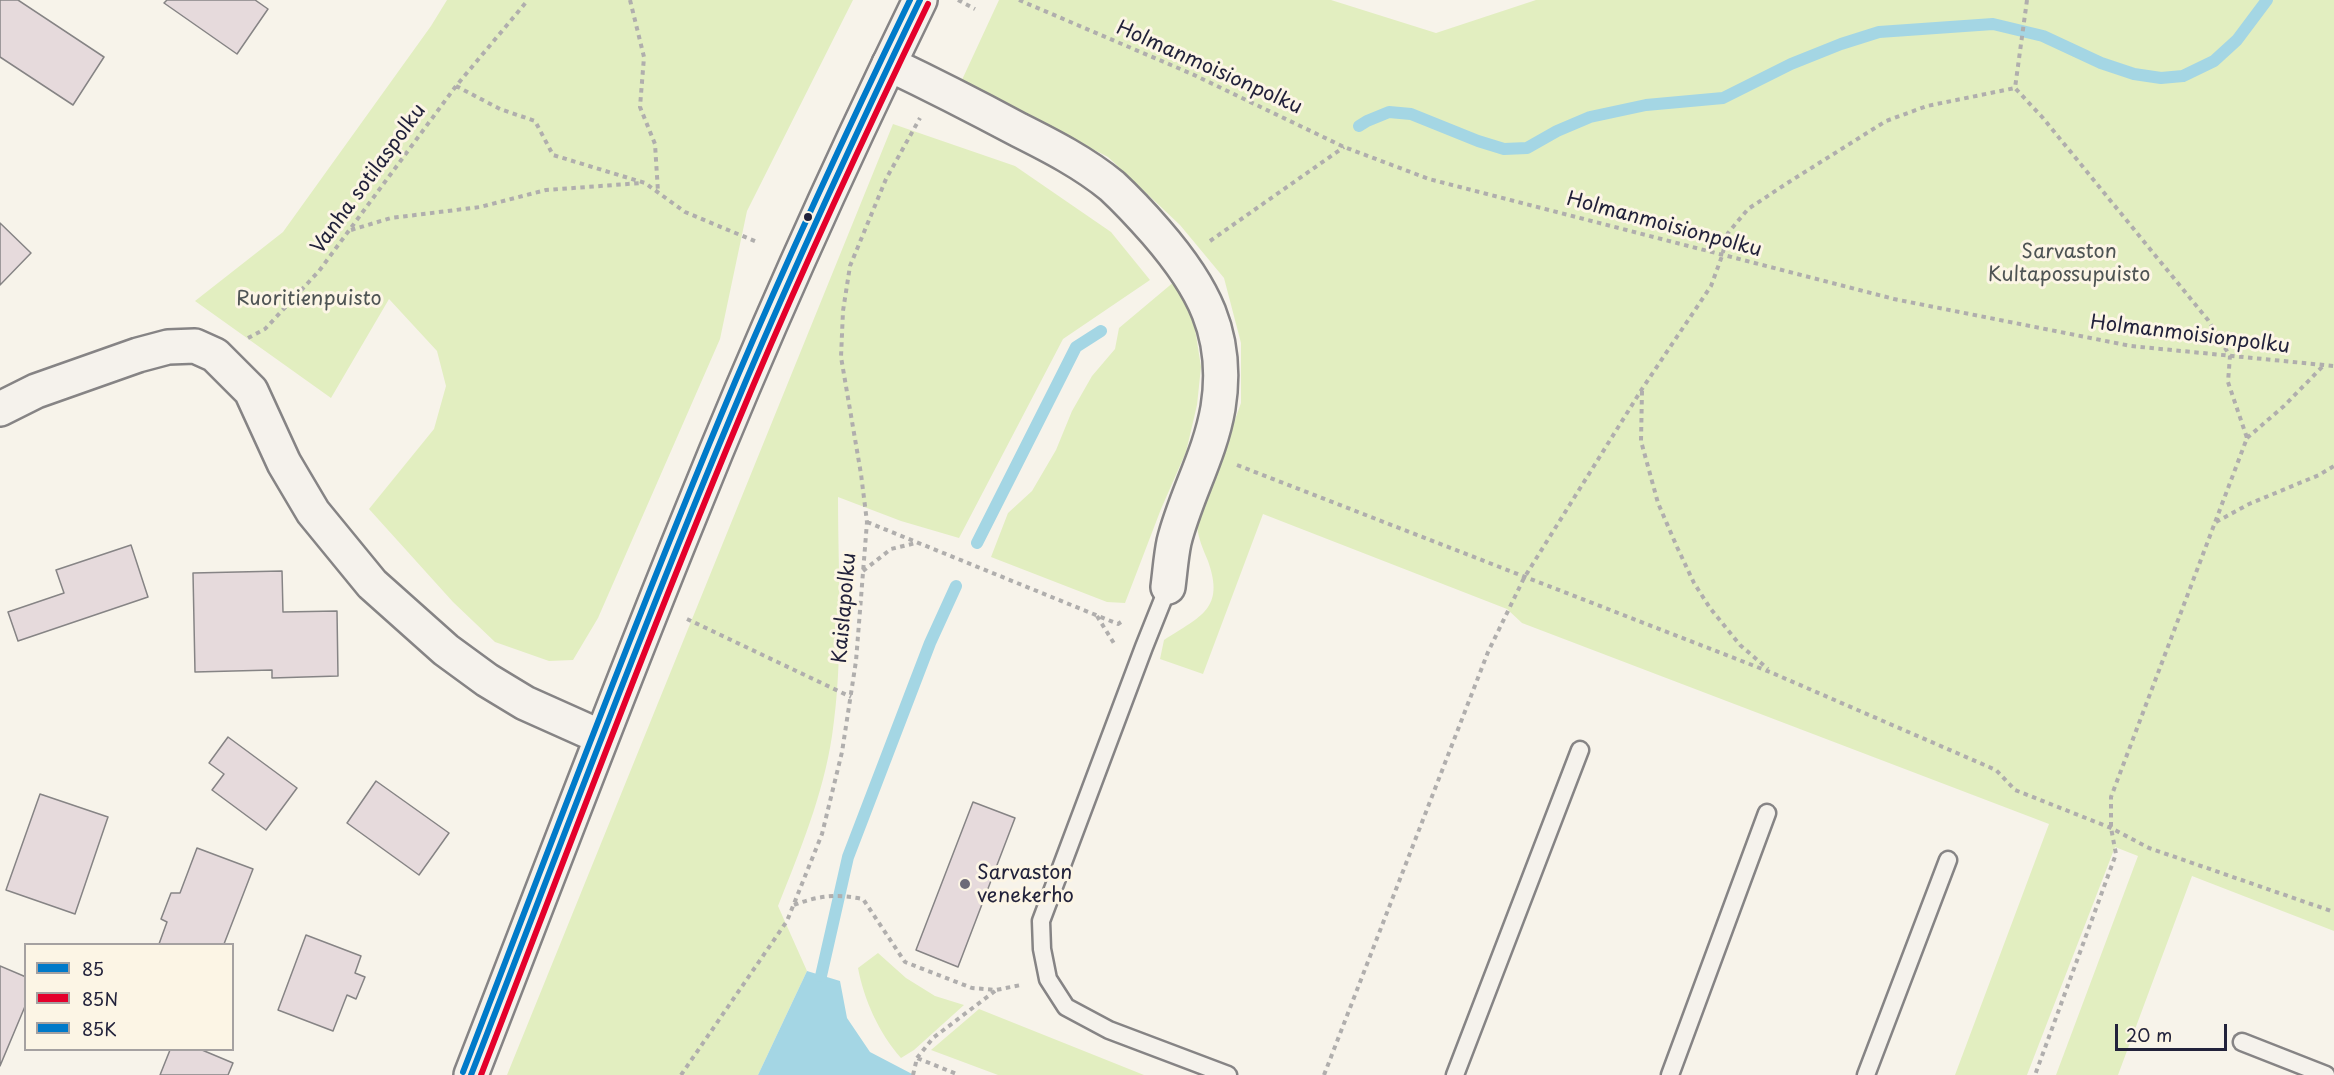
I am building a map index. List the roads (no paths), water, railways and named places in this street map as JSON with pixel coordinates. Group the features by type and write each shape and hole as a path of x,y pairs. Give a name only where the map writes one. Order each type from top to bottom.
{"street":[{"path":"471,1075 601,737 692,510 804,247 920,0"},
{"path":"889,64 937,86 1071,157 1111,186 1142,216 1182,262 1201,291 1213,322 1219,348 1221,377 1218,408 1206,453 1174,542 1168,587"},
{"path":"0,409 36,391 138,355 168,347 195,346 215,355 251,392 284,463 314,512 372,584 446,650 487,680 525,703 601,737"}],"lane":[{"path":"1168,587 1041,921 1042,949 1048,980 1066,1008 1109,1030 1228,1075"},
{"path":"1455,1075 1580,750"},
{"path":"1670,1075 1767,813"},
{"path":"1866,1075 1948,860"},
{"path":"2242,1042 2326,1075"}],"water":[{"path":"807,971 840,981 847,1018 870,1052 914,1075 758,1075"}],"waterway":[{"path":"1359,126 1389,112 1411,114 1504,149 1527,148 1557,131 1590,117 1646,105 1723,98 1791,64 1879,32 1993,24 2043,36 2101,63 2134,74 2161,78 2183,76 2214,61 2237,40 2267,0"},
{"path":"977,543 1076,347 1101,331"},
{"path":"821,976 848,857 930,643 956,586"}],"place":[{"name":"Sarvaston venekerho","path":"965,884"}],"park label":[{"name":"Sarvaston Kultapossupuisto","path":"2069,264"},
{"name":"Ruoritienpuisto","path":"309,299"}]}
